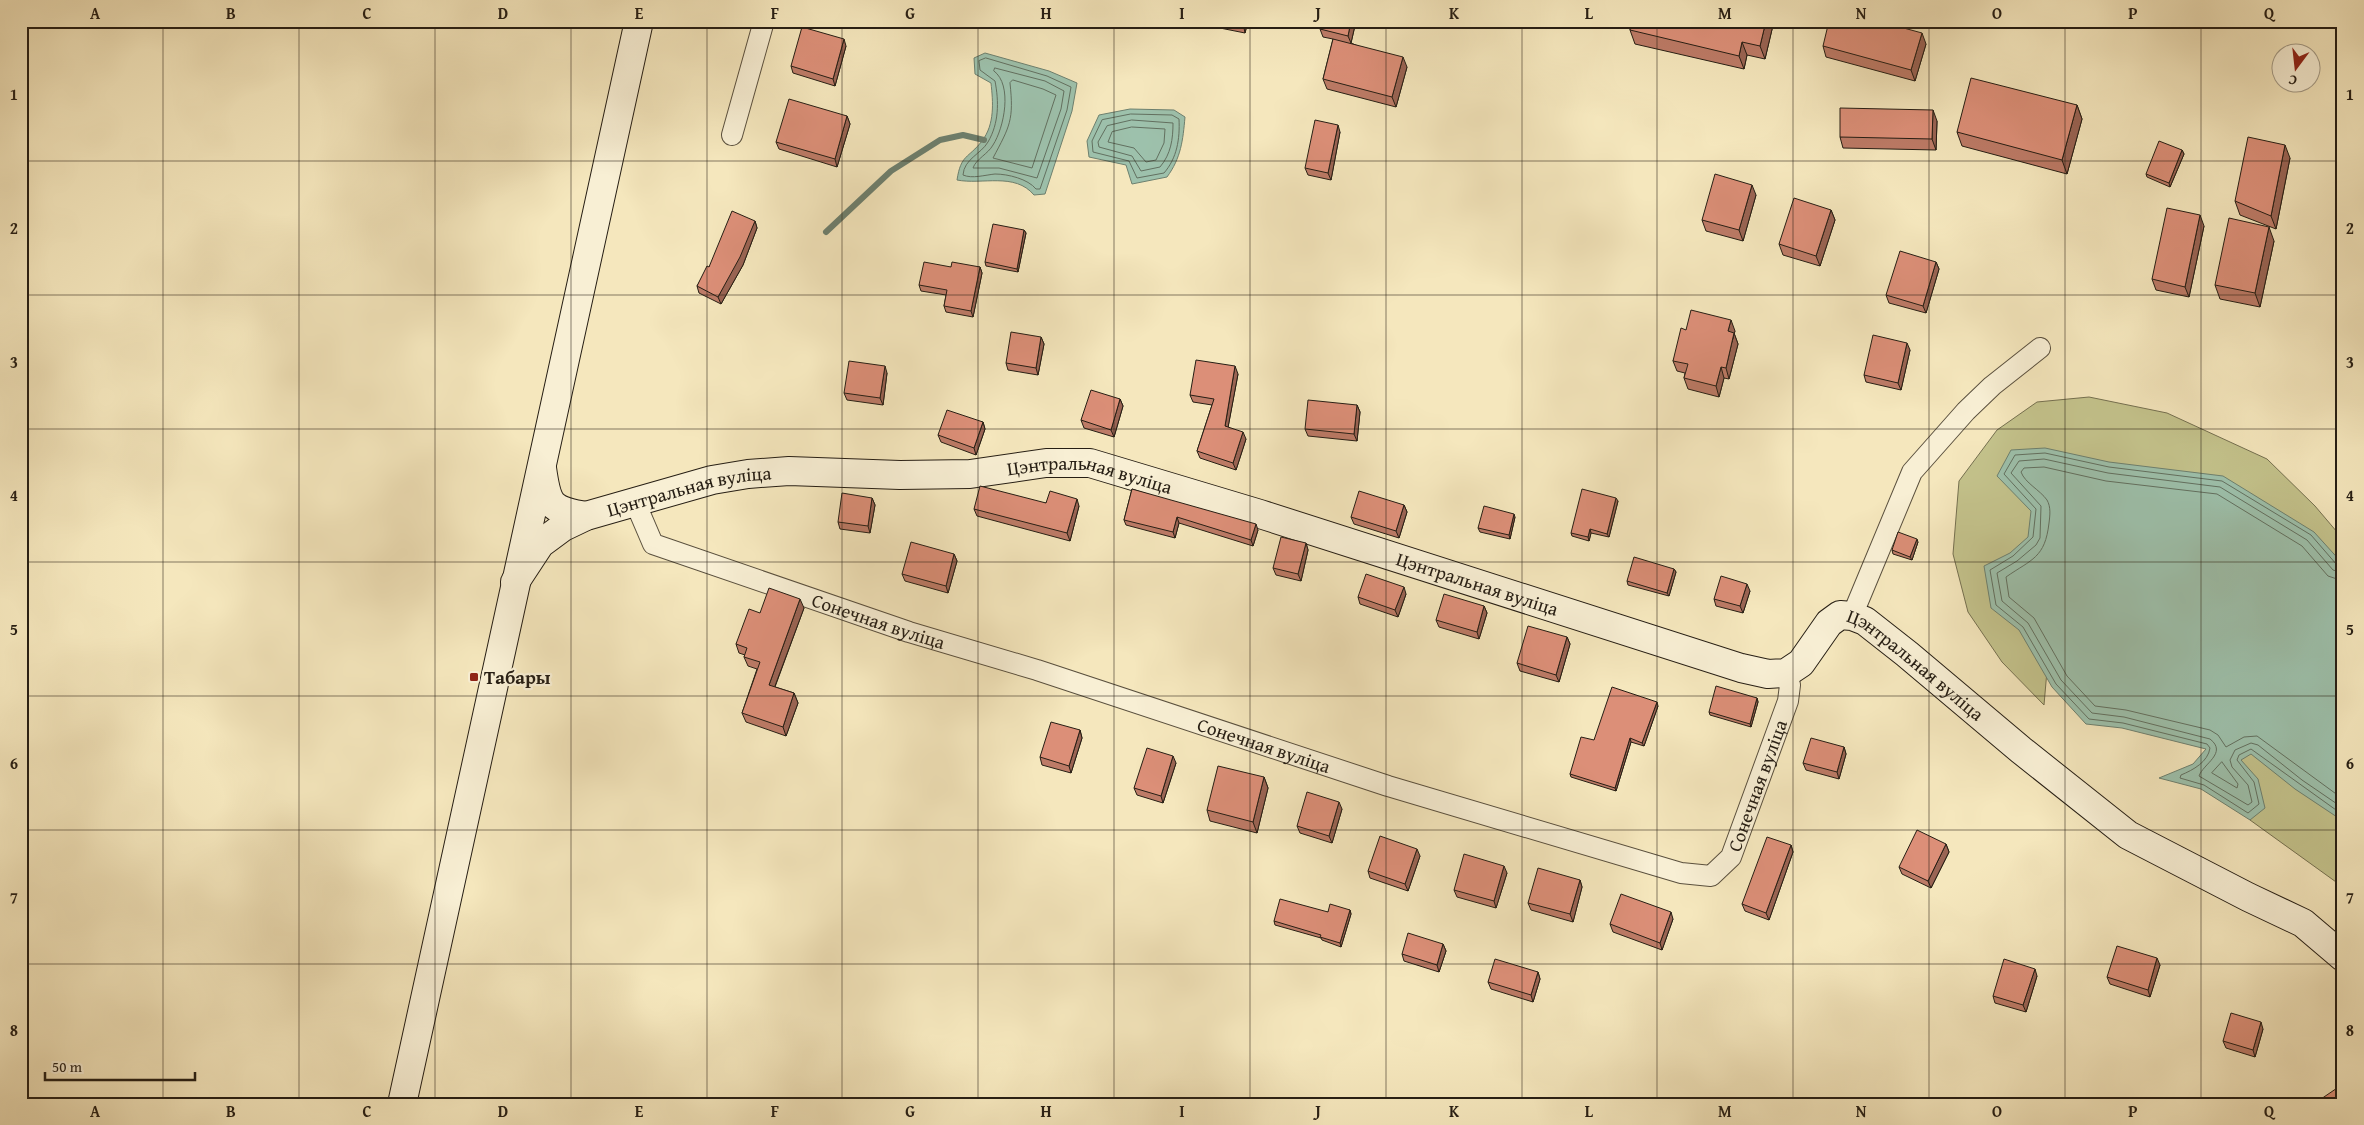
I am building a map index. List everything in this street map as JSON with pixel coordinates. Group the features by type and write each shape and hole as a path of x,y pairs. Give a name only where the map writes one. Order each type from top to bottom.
{"street":[{"path":"402,1104 639,21"},
{"path":"732,135 764,21"},
{"path":"1852,616 1912,472 1966,411 1992,386 2040,348"},
{"name":"Цэнтральная вуліца","path":"515,582 540,544 563,527 586,516 712,480 748,474 789,471 900,475 970,474 1046,463 1090,463 1260,514 1741,668 1768,674 1786,673 1801,663 1829,623 1840,616 1852,616 1865,621 1907,654 2021,750 2128,835 2248,898 2303,923 2343,958"},
{"path":"541,464 546,498 554,507 564,512 586,516"},
{"name":"Сонечная вуліца","path":"635,502 653,544 909,632 1037,670 1388,786 1681,873 1711,876 1731,857 1788,701 1790,685 1786,673"}],"shaded area":[{"path":"2089,397 2167,413 2267,459 2315,506 2343,539 2343,565 2037,490 2048,659 2044,705 2002,662 1968,612 1953,554 1959,481 1997,430 2037,402"},
{"path":"2244,736 2343,796 2343,887 2250,820 2236,786"}],"water":[{"path":"985,53 1049,71 1077,83 1072,111 1045,194 1034,195 1026,188 1008,181 957,180 963,161 982,141 991,120 991,83 975,74 974,58"},
{"path":"1130,109 1174,110 1185,117 1180,148 1172,170 1167,177 1132,184 1126,165 1089,157 1087,141 1099,115"},
{"path":"2045,448 2109,462 2223,476 2314,532 2343,564 2343,821 2295,789 2251,754 2241,760 2258,779 2265,808 2250,820 2201,789 2159,778 2193,764 2206,749 2122,728 2086,724 2052,687 2019,630 1991,608 1984,566 2010,553 2028,537 2031,511 1997,476 2011,450"}],"building":[{"path":"1209,21 1245,21 1244,28"},
{"path":"1322,21 1351,21 1348,36 1320,29"},
{"path":"1632,21 1766,21 1760,46 1742,42 1739,56 1630,30"},
{"path":"1829,21 1878,21 1922,33 1911,70 1823,46"},
{"path":"802,27 844,39 833,79 791,66"},
{"path":"1333,39 1403,57 1392,97 1323,79"},
{"path":"1971,78 2077,105 2062,160 1957,132"},
{"path":"789,99 847,116 835,159 776,142"},
{"path":"1840,108 1933,110 1932,139 1840,137"},
{"path":"1315,120 1338,125 1328,173 1305,168"},
{"path":"2248,137 2285,145 2271,216 2235,201"},
{"path":"2159,141 2182,150 2169,183 2146,174"},
{"path":"1715,174 1752,185 1739,230 1702,220"},
{"path":"1794,198 1831,210 1816,256 1779,244"},
{"path":"2167,208 2200,215 2185,287 2152,279"},
{"path":"732,211 755,221 740,257 718,297 697,286 707,266 709,267"},
{"path":"2229,218 2269,227 2255,293 2215,285"},
{"path":"993,224 1024,230 1017,269 985,262"},
{"path":"1900,251 1936,262 1923,306 1886,295"},
{"path":"924,262 951,267 952,262 980,267 971,311 944,306 947,290 919,285"},
{"path":"1691,310 1731,320 1728,331 1734,333 1726,368 1721,367 1716,386 1684,378 1688,364 1673,361 1681,328 1686,330"},
{"path":"1011,332 1041,337 1036,368 1006,363"},
{"path":"1873,335 1907,343 1898,383 1864,375"},
{"path":"1196,360 1235,366 1225,426 1243,432 1233,463 1197,451 1214,399 1190,395"},
{"path":"849,361 885,366 880,398 844,393"},
{"path":"1091,390 1120,399 1111,430 1081,420"},
{"path":"1308,400 1357,405 1354,434 1305,429"},
{"path":"947,410 983,422 974,448 938,435"},
{"path":"980,486 1046,503 1050,491 1077,499 1067,533 974,509"},
{"path":"1132,489 1256,524 1251,540 1177,517 1173,532 1124,520"},
{"path":"1582,489 1616,498 1607,534 1590,529 1588,537 1571,533"},
{"path":"1359,491 1404,505 1396,531 1351,517"},
{"path":"842,493 872,498 868,526 838,522"},
{"path":"1484,506 1514,514 1509,535 1478,528"},
{"path":"1898,532 1917,539 1910,557 1892,550"},
{"path":"1281,537 1306,543 1298,574 1273,568"},
{"path":"911,542 954,554 946,586 902,574"},
{"path":"1634,557 1674,569 1667,593 1627,581"},
{"path":"1366,574 1404,587 1395,610 1358,597"},
{"path":"1721,576 1747,584 1740,606 1714,599"},
{"path":"769,588 800,599 769,685 794,693 783,727 742,713 760,662 744,657 747,648 736,644 749,609 760,613"},
{"path":"1444,594 1484,606 1477,632 1436,620"},
{"path":"1528,626 1567,637 1556,675 1517,663"},
{"path":"1716,686 1757,698 1750,724 1709,712"},
{"path":"1612,687 1657,702 1642,743 1630,738 1615,788 1570,774 1581,737 1594,740"},
{"path":"1051,722 1080,730 1069,766 1040,757"},
{"path":"1811,738 1844,747 1837,772 1803,763"},
{"path":"1147,748 1173,756 1161,796 1134,788"},
{"path":"1218,766 1264,777 1253,822 1207,810"},
{"path":"1307,792 1339,802 1329,836 1297,826"},
{"path":"1917,830 1946,844 1928,881 1899,867"},
{"path":"1380,836 1417,849 1405,884 1368,871"},
{"path":"1767,837 1791,845 1766,913 1742,904"},
{"path":"1464,854 1504,866 1494,901 1454,890"},
{"path":"1538,868 1580,880 1570,914 1528,903"},
{"path":"1621,894 1671,912 1660,943 1610,924"},
{"path":"1280,899 1328,912 1330,904 1350,910 1340,943 1320,937 1321,935 1274,921"},
{"path":"1408,933 1443,944 1437,965 1402,954"},
{"path":"2117,946 2157,958 2148,990 2107,977"},
{"path":"1495,959 1538,972 1531,995 1488,982"},
{"path":"2004,959 2035,969 2023,1005 1993,996"},
{"path":"2231,1013 2261,1022 2253,1050 2223,1041"},
{"path":"2343,1084 2343,1104 2324,1104 2321,1099"}],"waterway":[{"path":"826,232 891,171 940,140 963,135 984,140"}],"place":[{"name":"Табары","path":"474,677"}]}
